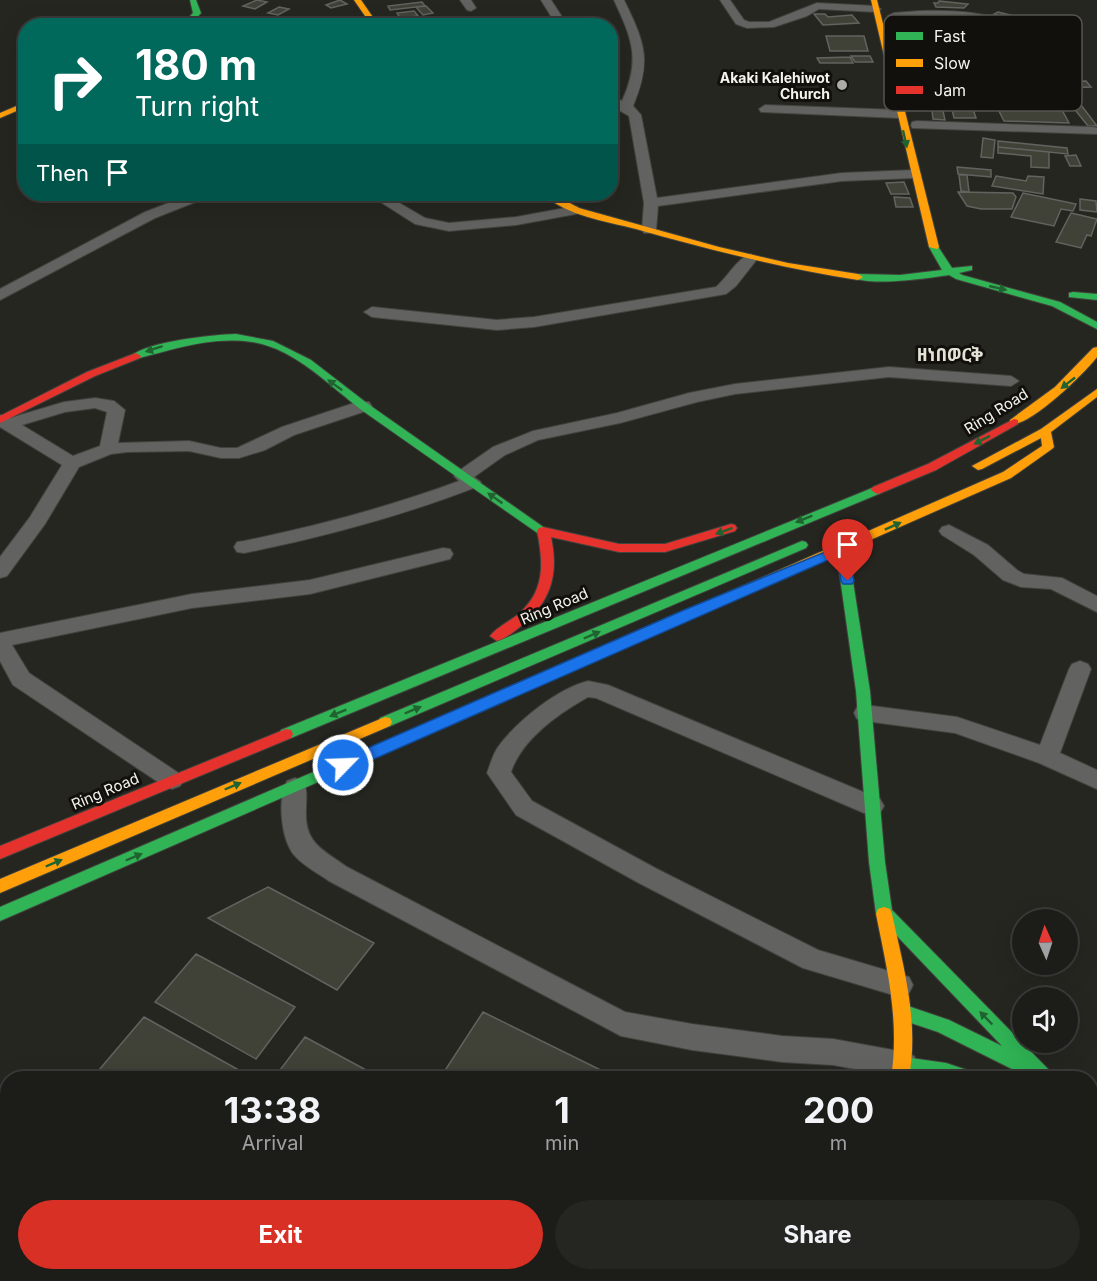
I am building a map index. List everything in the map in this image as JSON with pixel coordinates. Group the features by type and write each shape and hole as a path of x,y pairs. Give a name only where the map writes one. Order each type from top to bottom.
{"main road":[{"path":"192,18 197,13 193,0"},
{"path":"357,0 370,18"},
{"path":"890,0 893,15"},
{"path":"875,4 884,39"},
{"path":"0,116 18,108"},
{"path":"899,111 933,245 941,264 950,274 1056,304 1097,326"},
{"path":"914,111 933,189"},
{"path":"560,201 576,210 795,268 854,276 884,277 950,274 969,268"},
{"path":"952,252 956,260 969,268 1073,295 1097,305"},
{"path":"1073,295 1097,297"},
{"path":"3,421 130,357 164,346 195,340 230,338 258,340 284,351 543,531 619,548 665,548 705,538 744,523"},
{"name":"Ring Road","path":"0,853 932,466 997,433 1032,410 1074,378 1089,363 1097,350"},
{"path":"967,472 1046,431 1097,392"},
{"path":"980,425 999,416 1032,410"},
{"path":"0,915 1013,473 1048,447 1046,431"},
{"path":"431,675 510,628 543,593 549,578 549,553 543,531"},
{"path":"0,886 810,541"},
{"path":"842,549 865,712 872,806 884,913 905,1013 902,1071"},
{"path":"884,913 1041,1071"},
{"path":"905,1013 943,1026 1036,1071"}],"street":[{"path":"546,0 558,18"},
{"path":"619,0 642,55 641,69 627,107"},
{"path":"725,0 740,22 747,26 770,25 803,14 815,3 875,4"},
{"path":"946,15 960,13 972,15"},
{"path":"618,103 627,107 635,115 651,203 649,230"},
{"path":"765,109 899,114"},
{"path":"917,125 1093,131"},
{"path":"651,203 842,177 914,174"},
{"path":"0,295 150,215 185,201"},
{"path":"387,201 420,221 441,226 516,221 576,210"},
{"path":"372,312 497,325 534,322 553,317 721,291 731,283 751,258"},
{"path":"244,547 345,525 420,502 467,479 499,451 533,436 620,418 695,397 735,389 889,372 1011,381"},
{"path":"3,421 101,402 112,405 116,410 108,449"},
{"path":"0,571 38,520 72,464 108,449 189,446 221,453 239,453 259,446 288,431 363,406"},
{"path":"3,421 72,464"},
{"path":"949,531 981,550 1011,575 1021,580 1055,583 1097,605"},
{"path":"172,780 21,679 0,642 172,605 221,597 308,588 404,561 442,554"},
{"path":"1047,757 1080,669"},
{"path":"872,806 600,691 588,689 580,691 536,721 506,753 499,773 524,808 648,876 812,960 900,986"},
{"path":"865,712 957,725 1047,757 1097,780"},
{"path":"295,787 293,823 303,849 338,874 621,1024 692,1037 782,1049 832,1052 898,1071"}],"building":[{"path":"257,0 267,2 255,9 243,6"},
{"path":"340,0 347,4 331,8 326,5"},
{"path":"939,1 968,4 964,8 936,7 934,3"},
{"path":"422,2 425,6 390,10 388,6"},
{"path":"426,6 433,13 423,15 416,7"},
{"path":"279,7 289,9 278,15 268,13"},
{"path":"414,11 418,16 400,18 397,13"},
{"path":"998,12 1010,15 997,15 994,14"},
{"path":"814,14 825,14 828,17 852,15 859,23 823,25"},
{"path":"826,36 864,36 868,51 830,51"},
{"path":"851,56 870,56 873,62 855,62"},
{"path":"850,57 853,63 820,63 817,58"},
{"path":"1082,81 1086,81 1091,87 1082,87"},
{"path":"1082,106 1097,126 1088,126 1076,111 1082,111"},
{"path":"932,111 943,111 945,120 933,119"},
{"path":"952,111 974,111 976,118 954,118"},
{"path":"999,111 1063,111 1069,123 1004,121"},
{"path":"983,138 995,140 993,158 981,157"},
{"path":"998,141 1067,148 1068,154 998,147"},
{"path":"998,147 1049,152 1049,168 1031,167 1031,156 998,153"},
{"path":"1076,155 1081,166 1070,166 1065,156"},
{"path":"957,167 991,170 991,177 958,174"},
{"path":"959,175 967,175 969,192 961,191"},
{"path":"996,176 1026,181 1028,176 1044,177 1043,194 992,186"},
{"path":"904,182 909,194 891,194 886,183"},
{"path":"958,192 1013,193 1016,197 1012,209 981,209 967,206"},
{"path":"1023,193 1076,204 1073,211 1061,209 1054,226 1011,217"},
{"path":"894,197 910,198 913,207 896,207"},
{"path":"1080,199 1096,201 1097,212 1080,210"},
{"path":"1071,213 1097,219 1091,236 1087,235 1081,248 1056,242"},
{"path":"268,887 374,943 337,990 208,918"},
{"path":"196,954 295,1007 256,1059 155,1002"},
{"path":"483,1012 603,1071 445,1071"},
{"path":"144,1017 240,1071 98,1071"},
{"path":"305,1037 368,1071 279,1071"}],"traffic: fast":[{"path":"192,18 197,13 193,0"},
{"path":"934,247 945,268 959,277 1056,304 1097,326"},
{"path":"858,277 914,277 969,268"},
{"path":"1073,295 1097,297"},
{"path":"136,356 185,342 219,338 253,339 282,348 307,362 364,406 543,531"},
{"path":"286,734 877,490"},
{"path":"385,722 802,545"},
{"path":"842,549 863,691 877,862 884,914"},
{"path":"0,914 645,634"},
{"path":"884,913 1038,1071"},
{"path":"905,1013 943,1026 1022,1065"},
{"path":"904,1065 946,1071"}],"traffic: slow":[{"path":"357,0 370,18"},
{"path":"874,0 884,43"},
{"path":"0,116 18,108"},
{"path":"900,111 934,247"},
{"path":"560,201 576,210 717,249 788,266 858,277"},
{"path":"1014,422 1059,390 1097,350"},
{"path":"978,466 1045,431 1097,392"},
{"path":"645,634 1007,475 1048,447 1045,431"},
{"path":"0,886 385,722"},
{"path":"884,914 901,996 904,1036 901,1071"}],"traffic: jam":[{"path":"0,420 91,374 136,356"},
{"path":"877,490 932,467 1014,422"},
{"path":"497,636 526,615 543,593 549,566 543,531 619,548 665,548 731,528"},
{"path":"0,853 286,734"}],"place":[{"name":"Akaki Kalehiwot Church","path":"842,85"}],"district":[{"name":"ዘነበወርቅ","path":"950,354"}],"route":[{"path":"343,765 689,613 842,549 848,581"}]}
